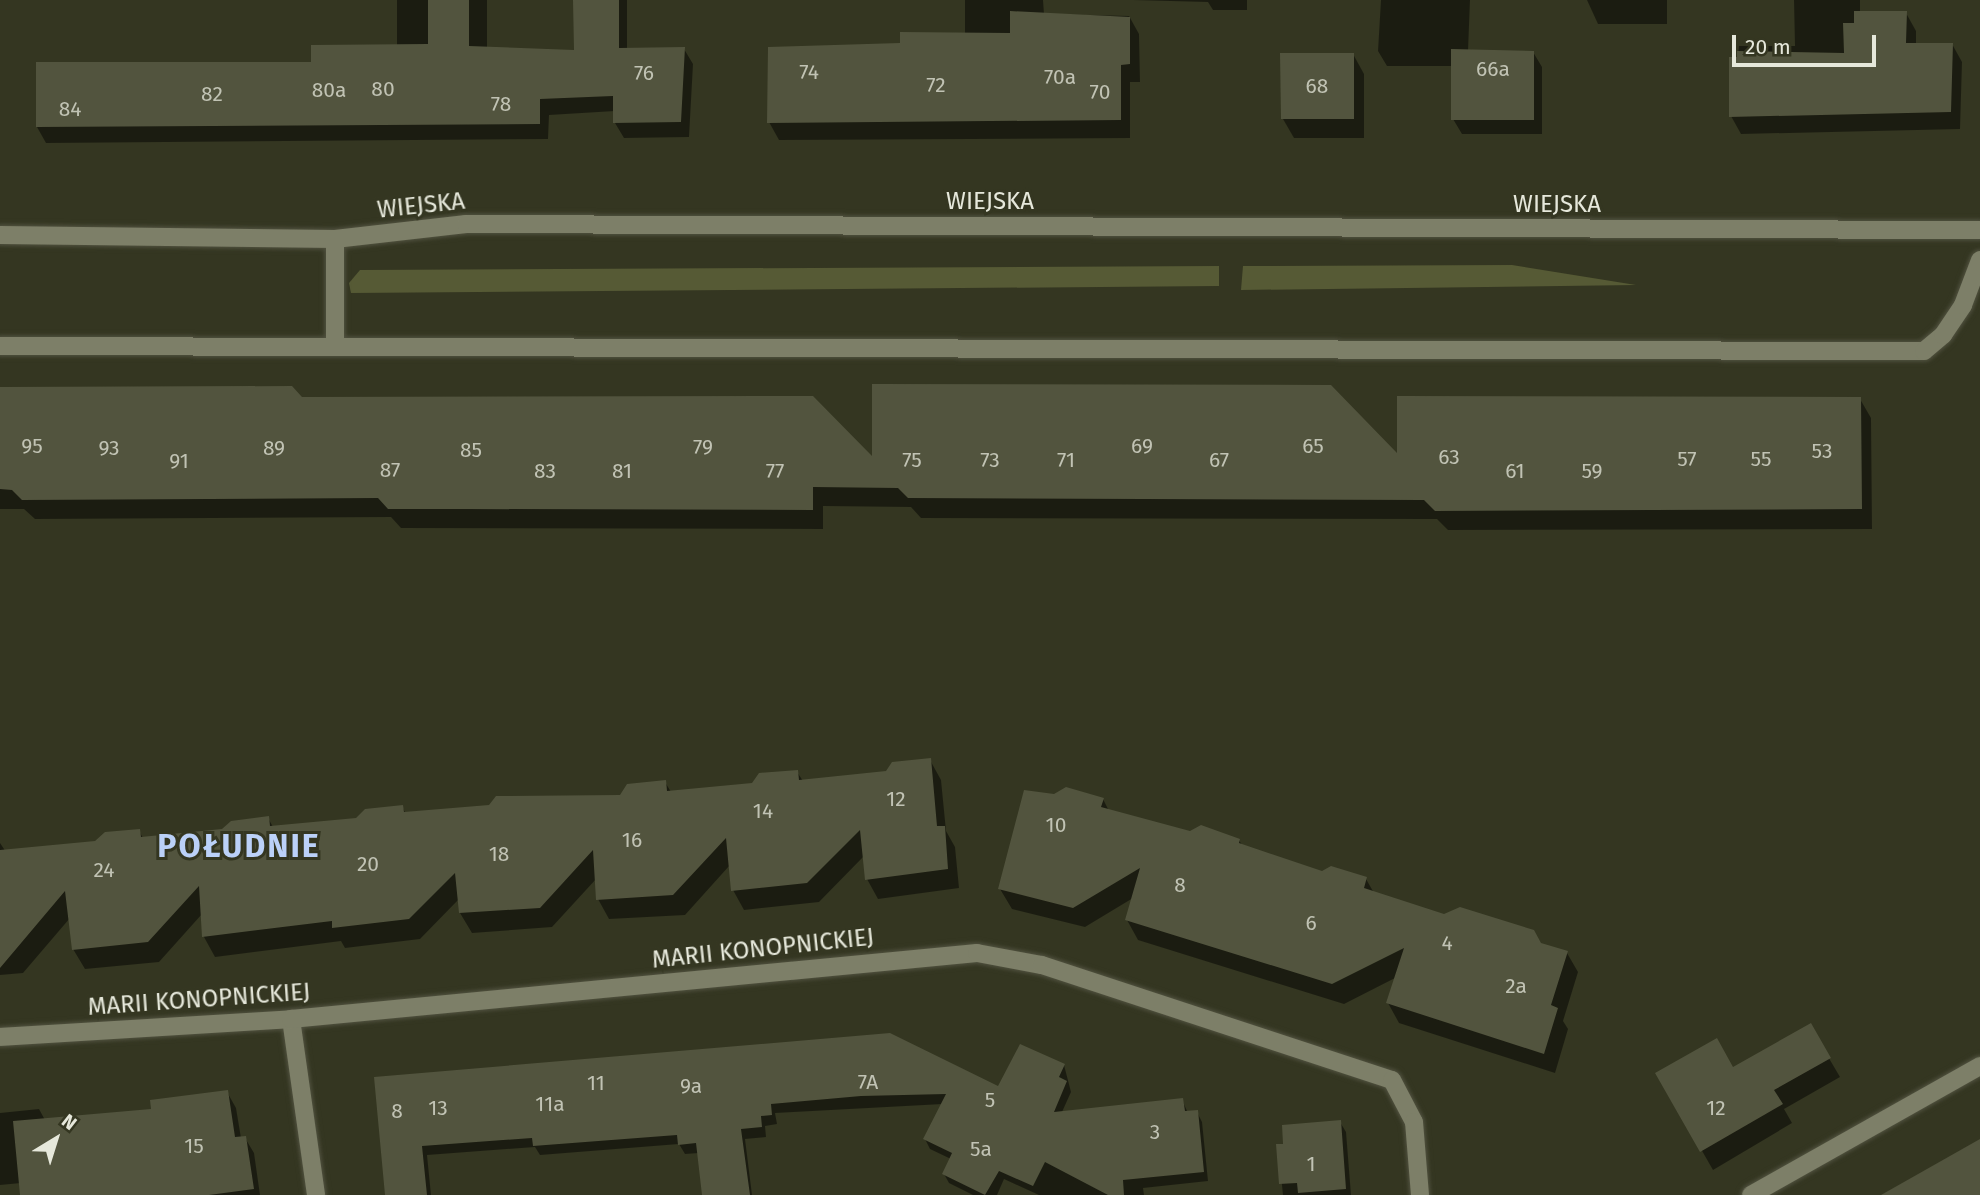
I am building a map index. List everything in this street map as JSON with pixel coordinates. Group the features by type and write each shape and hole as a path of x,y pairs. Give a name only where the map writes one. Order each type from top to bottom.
{"street":[{"name":"WIEJSKA","path":"0,235 335,239 466,225 1980,230"},
{"path":"335,239 335,345"},
{"path":"0,346 1924,351 1943,335 1963,306 1980,260"},
{"name":"MARII KONOPNICKIEJ","path":"0,1037 291,1019 977,953 1042,965 1392,1080 1414,1122 1420,1195"},
{"path":"291,1019 316,1195"},
{"path":"1751,1195 1980,1066"}],"green space":[{"path":"1512,265 1636,285 1241,290 1243,266"},
{"path":"1219,266 1219,286 351,293 349,283 360,270"}],"building":[{"path":"428,0 469,0 469,46 574,50 573,0 619,0 619,48 685,47 681,122 613,123 613,96 540,99 540,124 36,127 36,62 311,62 311,45 428,44"},
{"path":"1010,11 1130,17 1130,64 1121,65 1121,120 767,123 768,47 900,43 900,32 1010,33"},
{"path":"1854,11 1907,11 1906,43 1953,43 1951,112 1729,117 1729,57 1737,57 1737,51 1844,53 1843,23 1854,23"},
{"path":"1451,49 1534,51 1534,120 1451,120"},
{"path":"1280,53 1354,53 1354,119 1281,119"},
{"path":"872,384 1331,385 1397,453 1397,396 1861,397 1862,509 1435,511 1424,500 908,498 898,488 813,487 813,510 388,509 378,498 22,500 12,490 0,489 0,387 292,386 302,397 813,396 872,456"},
{"path":"931,758 937,826 945,826 948,869 865,880 860,830 807,883 731,891 726,838 673,895 596,900 593,850 540,908 459,913 455,873 409,919 332,928 332,921 202,937 199,886 148,942 72,950 65,891 0,968 0,850 95,841 105,832 140,829 141,837 222,829 231,821 269,816 270,826 356,818 365,809 403,805 404,812 489,805 496,796 620,795 627,784 666,780 667,791 752,783 759,773 798,770 799,780 886,771 892,762"},
{"path":"1066,787 1104,798 1101,807 1190,831 1201,825 1240,839 1239,843 1322,871 1331,866 1367,877 1364,888 1444,914 1460,907 1534,930 1541,943 1568,951 1551,1005 1558,1008 1544,1054 1386,1003 1404,948 1332,984 1125,920 1140,868 1073,908 998,889 1024,790 1054,794"},
{"path":"1811,1023 1831,1058 1774,1090 1783,1104 1700,1152 1655,1073 1717,1038 1733,1067"},
{"path":"890,1033 998,1086 1020,1044 1065,1064 1059,1077 1067,1081 1054,1112 1183,1098 1185,1111 1198,1110 1204,1172 1123,1180 1124,1195 1108,1195 1045,1162 1033,1186 999,1171 985,1195 942,1174 952,1153 923,1139 946,1094 861,1096 771,1104 772,1115 761,1116 762,1127 741,1129 750,1195 702,1195 696,1143 678,1145 677,1135 533,1146 532,1138 422,1146 427,1195 385,1195 374,1077"},
{"path":"228,1090 235,1137 246,1136 254,1189 209,1195 20,1195 13,1121 151,1109 150,1100"},
{"path":"1341,1120 1346,1189 1298,1193 1297,1183 1279,1184 1276,1144 1283,1144 1282,1125"},
{"path":"1980,1139 1980,1195 1881,1195"}],"district":[{"name":"POŁUDNIE","path":"239,846"}]}
